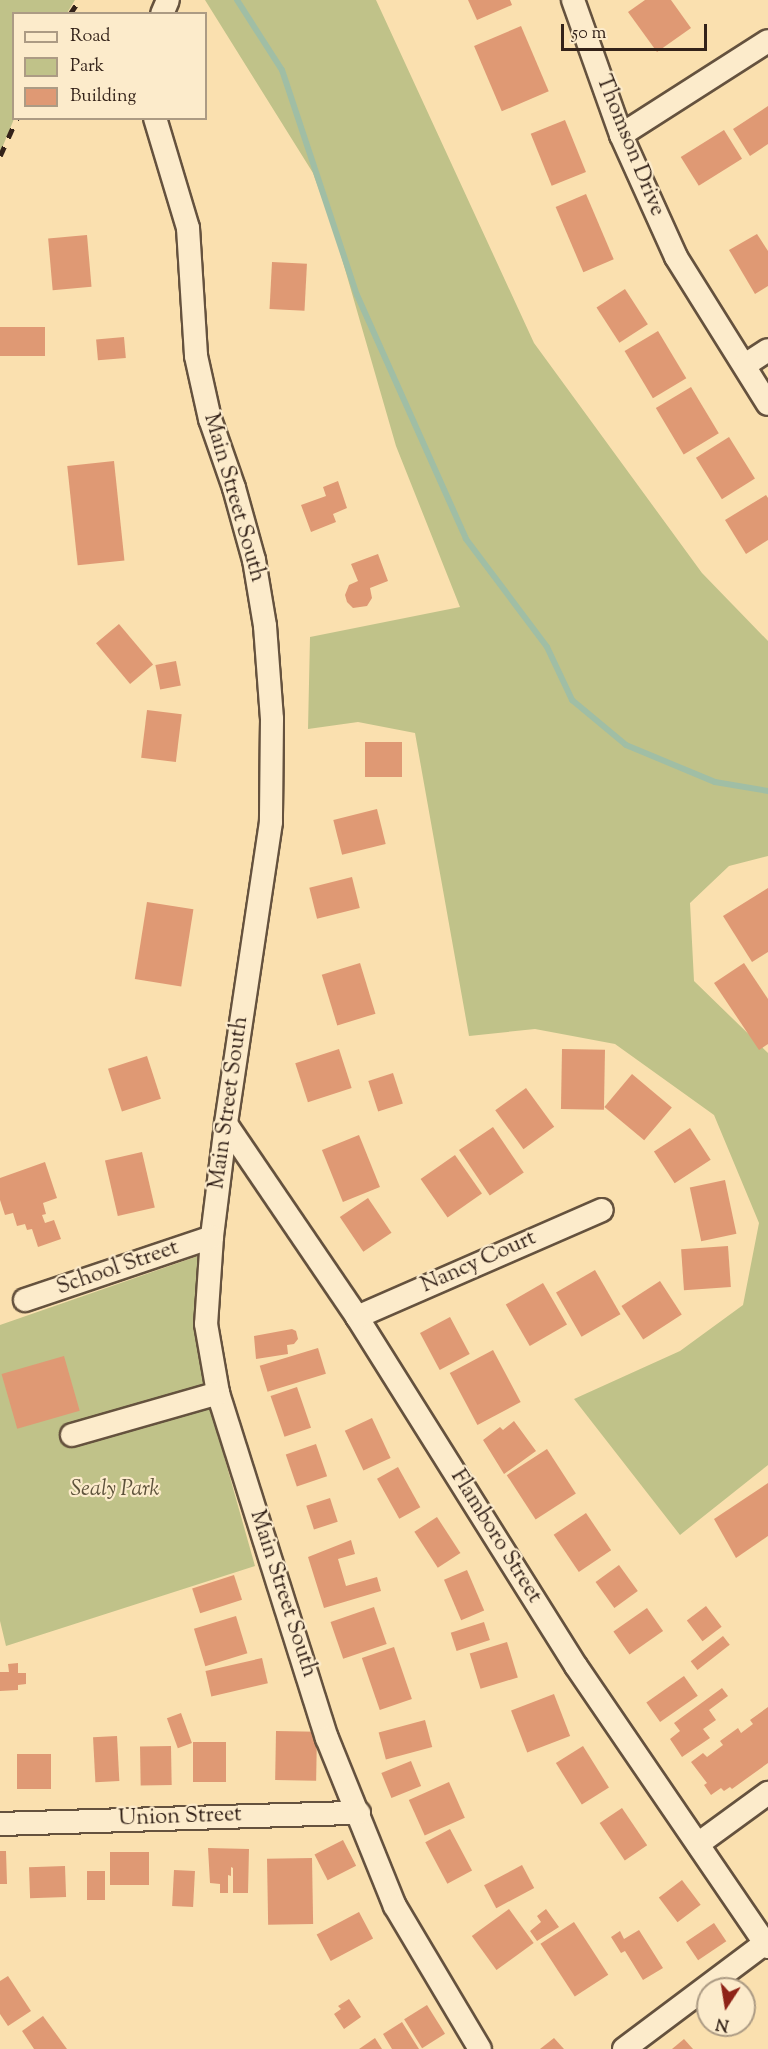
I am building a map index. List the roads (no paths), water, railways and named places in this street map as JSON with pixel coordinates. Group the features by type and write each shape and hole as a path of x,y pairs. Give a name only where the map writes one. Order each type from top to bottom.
{"street":[{"name":"Thomson Drive","path":"573,0 621,135 676,257 768,404"},
{"path":"621,135 768,41"},
{"name":"Main Street South","path":"156,120 188,228 196,356 207,408 234,488 254,560 265,626 272,719 271,822 226,1124 212,1237 206,1324 218,1393 327,1738 395,1906 473,2046"},
{"path":"745,365 768,350"},
{"name":"Flamboro Street","path":"226,1124 357,1317 576,1666 767,1943"},
{"name":"Nancy Court","path":"357,1317 602,1210"},
{"name":"School Street","path":"25,1300 212,1237"},
{"path":"72,1435 218,1393"},
{"path":"698,1844 768,1793"},
{"name":"Union Street","path":"0,1824 359,1813"},
{"path":"624,2049 767,1943"}],"waterway":[{"path":"237,0 282,70 357,295 466,539 547,647 572,700 626,745 715,782 768,791"}],"railway":[{"path":"71,12 79,0"},
{"path":"0,156 16,120"}],"park label":[{"name":"Sealy Park","path":"115,1491"}]}
